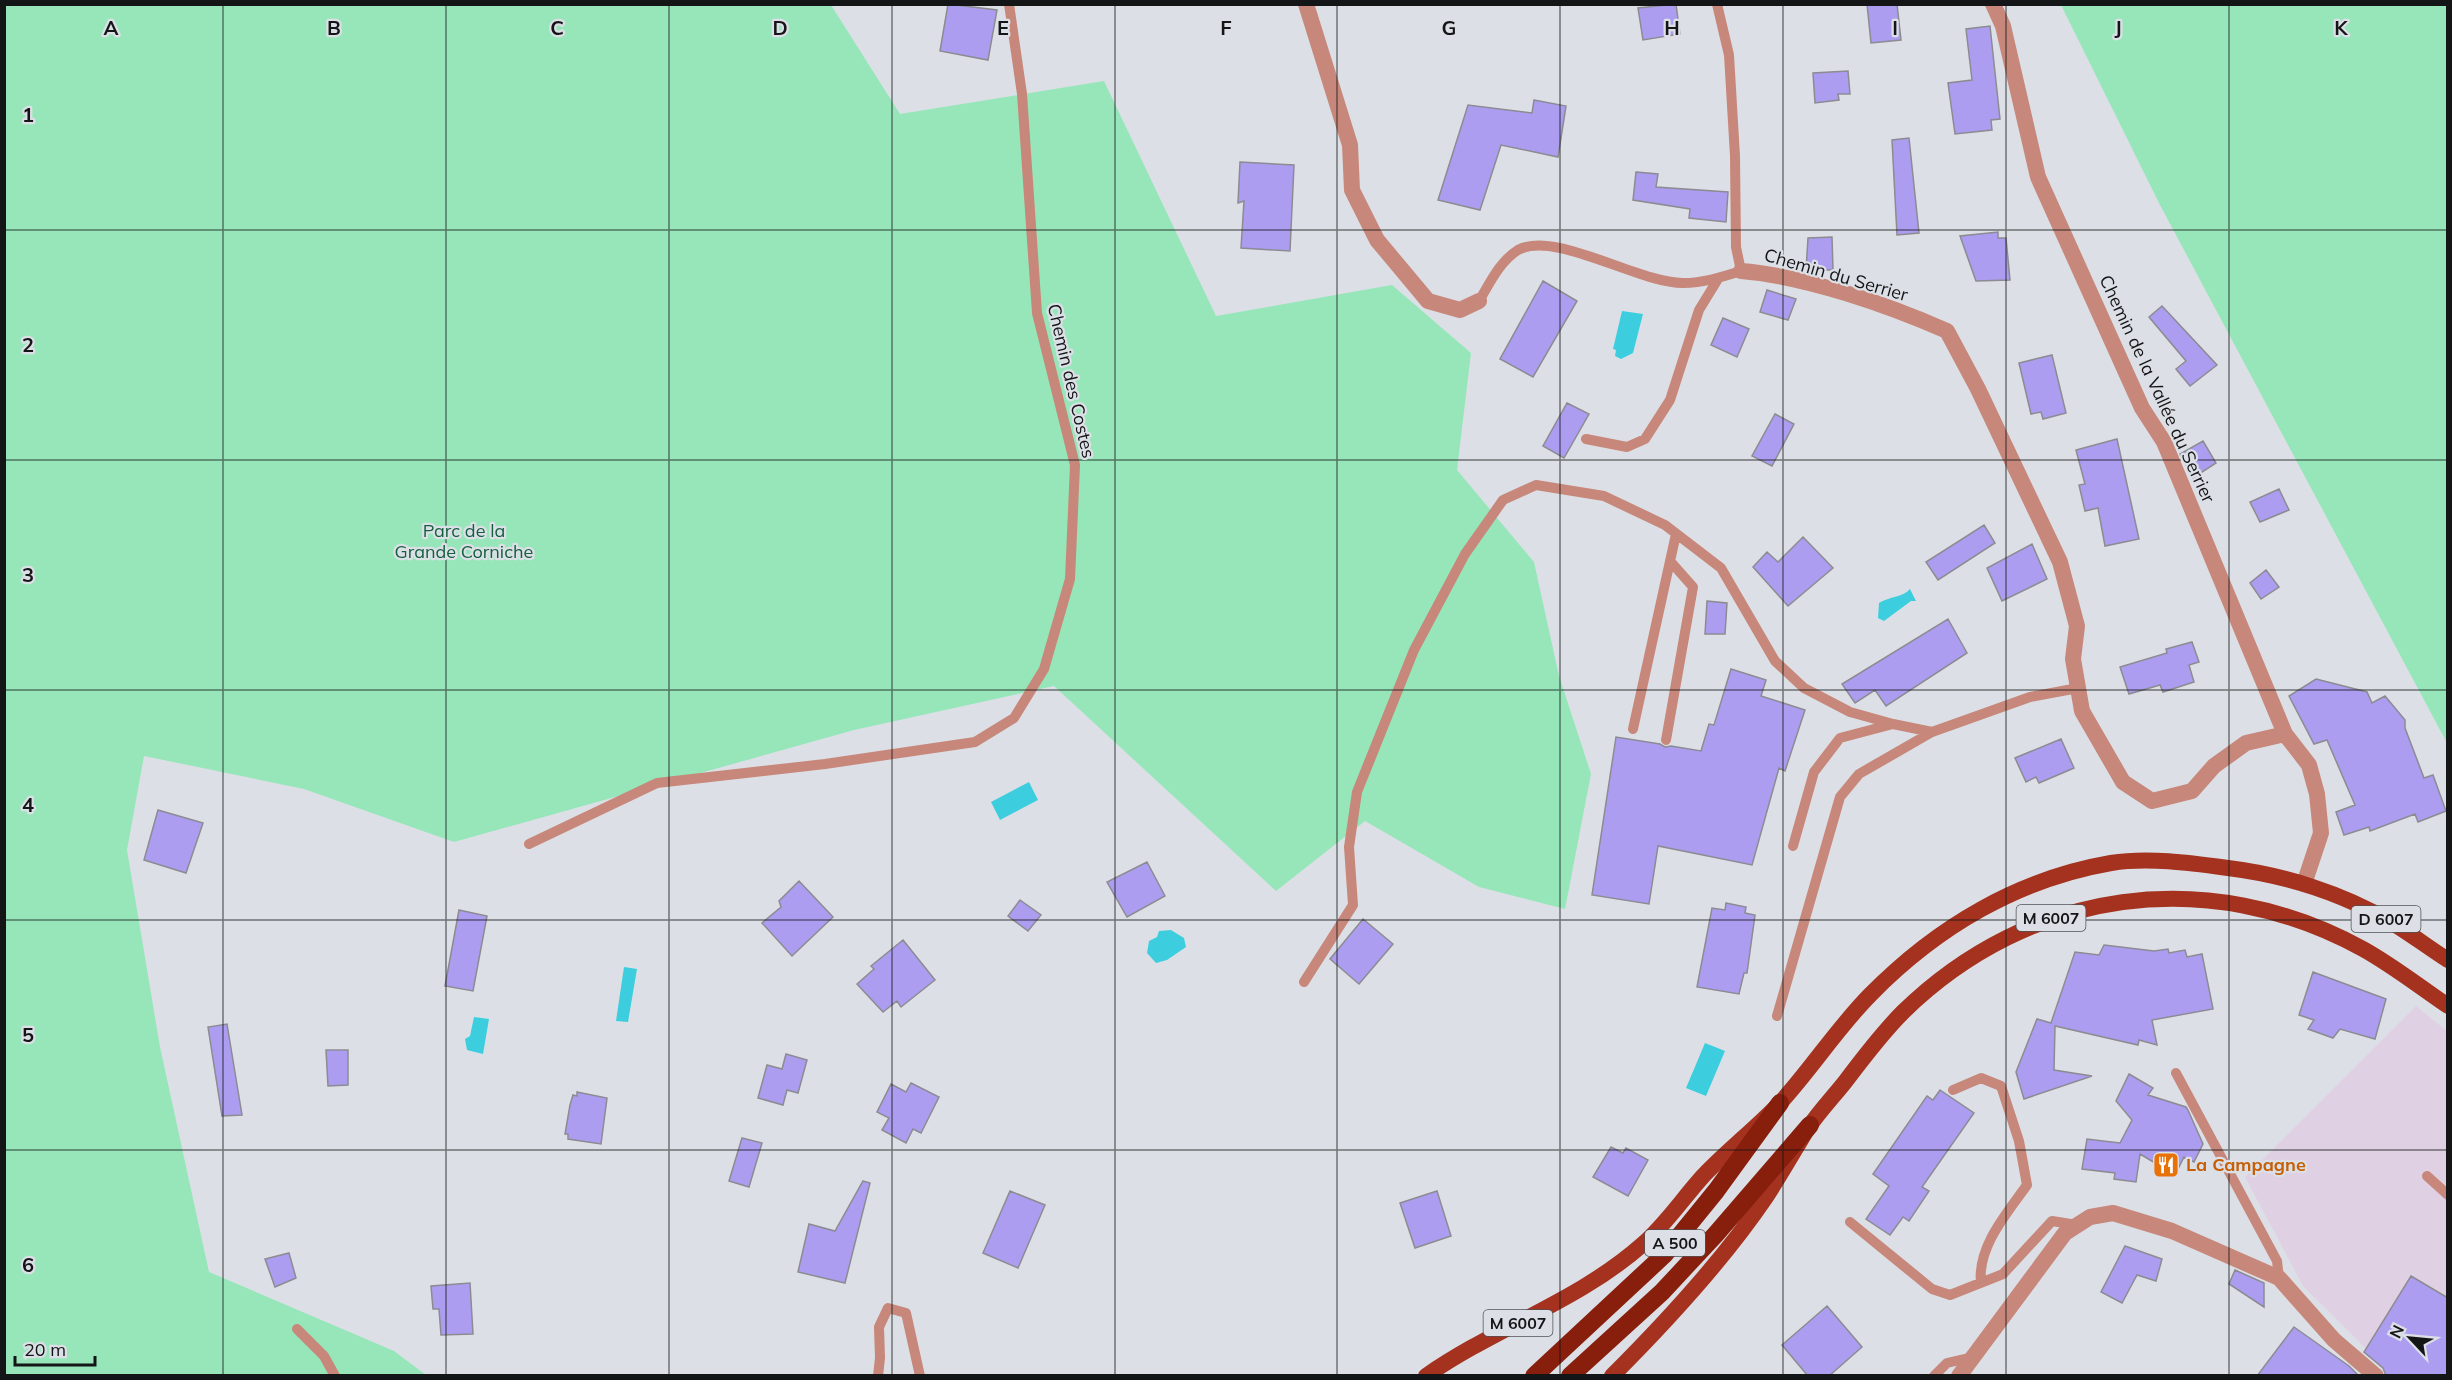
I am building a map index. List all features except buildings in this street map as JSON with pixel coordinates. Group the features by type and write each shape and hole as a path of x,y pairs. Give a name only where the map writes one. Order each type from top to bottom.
{"highway":[{"name":"A 500","path":"1541,1370 1665,1255 1716,1191 1780,1103"},
{"name":"A 500","path":"1570,1376 1662,1292 1716,1234 1810,1125"}],"main road":[{"name":"M 6007","path":"1426,1376 1494,1335 1570,1296 1641,1245 1704,1175 1780,1103 1871,994 1949,926 1985,905 2024,888 2068,873 2124,862 2209,865 2256,872 2311,886"},
{"name":"D 6007","path":"2311,886 2390,922 2448,960"},
{"name":"M 6007","path":"1612,1376 1664,1322 1757,1208 1810,1125 1902,1013 1935,983 1972,957 2047,919 2120,900 2170,897 2246,905 2305,923 2363,949"},
{"name":"D 6007","path":"2363,949 2448,1006"}],"street":[{"name":"Chemin du Serrier","path":"1306,4 1350,145 1352,190 1377,240 1428,301 1460,309 1479,301"},
{"name":"Chemin de la Vallée du Serrier","path":"1993,4 2003,26 2038,177 2142,408 2164,442 2285,734 2309,765 2317,794 2321,833 2311,886"},
{"name":"Chemin du Serrier","path":"1741,271 1770,273 1857,298 1947,331 1978,389 2060,562 2077,626 2073,659 2078,688"},
{"path":"2078,688 2082,711 2123,782 2152,801 2192,792 2214,766 2246,743 2285,734"},
{"path":"1959,1376 2065,1233 2090,1217 2113,1213 2172,1232 2278,1278 2334,1340 2376,1376"}],"lane":[{"name":"Chemin des Costes","path":"529,844 657,783 825,764 975,742 1014,718 1044,669 1070,579 1075,465 1037,313 1022,94 1009,4"},
{"path":"1717,4 1729,55 1735,156 1736,247 1741,271"},
{"name":"Chemin du Serrier","path":"1479,301 1505,261 1520,249 1554,245 1639,275 1681,283 1718,279 1741,271"},
{"path":"1586,439 1627,447 1645,440 1670,400 1700,310 1718,279"},
{"path":"1304,982 1353,905 1349,847 1357,792 1414,650 1465,554 1503,500 1536,485 1604,496 1665,525 1721,568 1775,661 1804,688 1850,712 1932,732"},
{"path":"1633,729 1676,534"},
{"path":"1666,740 1693,587 1670,561"},
{"path":"1777,1016 1840,797 1858,774 1932,732 2030,697 2078,688"},
{"path":"1793,846 1814,772 1840,738 1893,724"},
{"path":"2176,1073 2277,1262 2278,1278"},
{"path":"1953,1089 1981,1078 2001,1086 2019,1141 2027,1185 2000,1223 1979,1266 1981,1283"},
{"path":"2427,1176 2448,1195"},
{"path":"1850,1222 1932,1289 1950,1295 2003,1274 2052,1221 2077,1225"},
{"path":"878,1376 879,1327 888,1308 906,1313 920,1376"},
{"path":"297,1329 324,1356 335,1376"},
{"path":"1934,1376 1947,1363 1973,1357"}],"shaded area":[{"path":"2416,1006 2447,1031 2447,1375 2392,1375 2303,1286 2245,1177"}],"green space":[{"name":"Parc de la Grande Corniche","path":"5,5 831,5 900,114 1104,81 1216,316 1392,285 1471,353 1457,470 1534,562 1559,676 1591,774 1565,909 1479,887 1365,821 1276,891 1054,686 854,730 454,842 304,789 144,756 127,850 160,1047 209,1272 394,1351 426,1375 5,1376"},
{"path":"2061,5 2447,5 2447,743 2160,205"}],"water":[{"path":"1622,311 1643,314 1633,353 1621,359 1615,356 1616,350 1613,349"},
{"path":"1910,589 1916,601 1911,601 1884,621 1878,618 1879,603"},
{"path":"1029,782 1038,800 1000,820 991,802"},
{"path":"1171,930 1184,938 1186,947 1167,960 1156,963 1147,953 1149,941 1157,937 1159,931"},
{"path":"624,967 637,969 628,1022 616,1021"},
{"path":"474,1017 489,1019 483,1054 467,1050 465,1039 470,1036"},
{"path":"1705,1043 1725,1051 1706,1096 1686,1088"}],"place":[{"name":"La Campagne","path":"2166,1165"}]}
